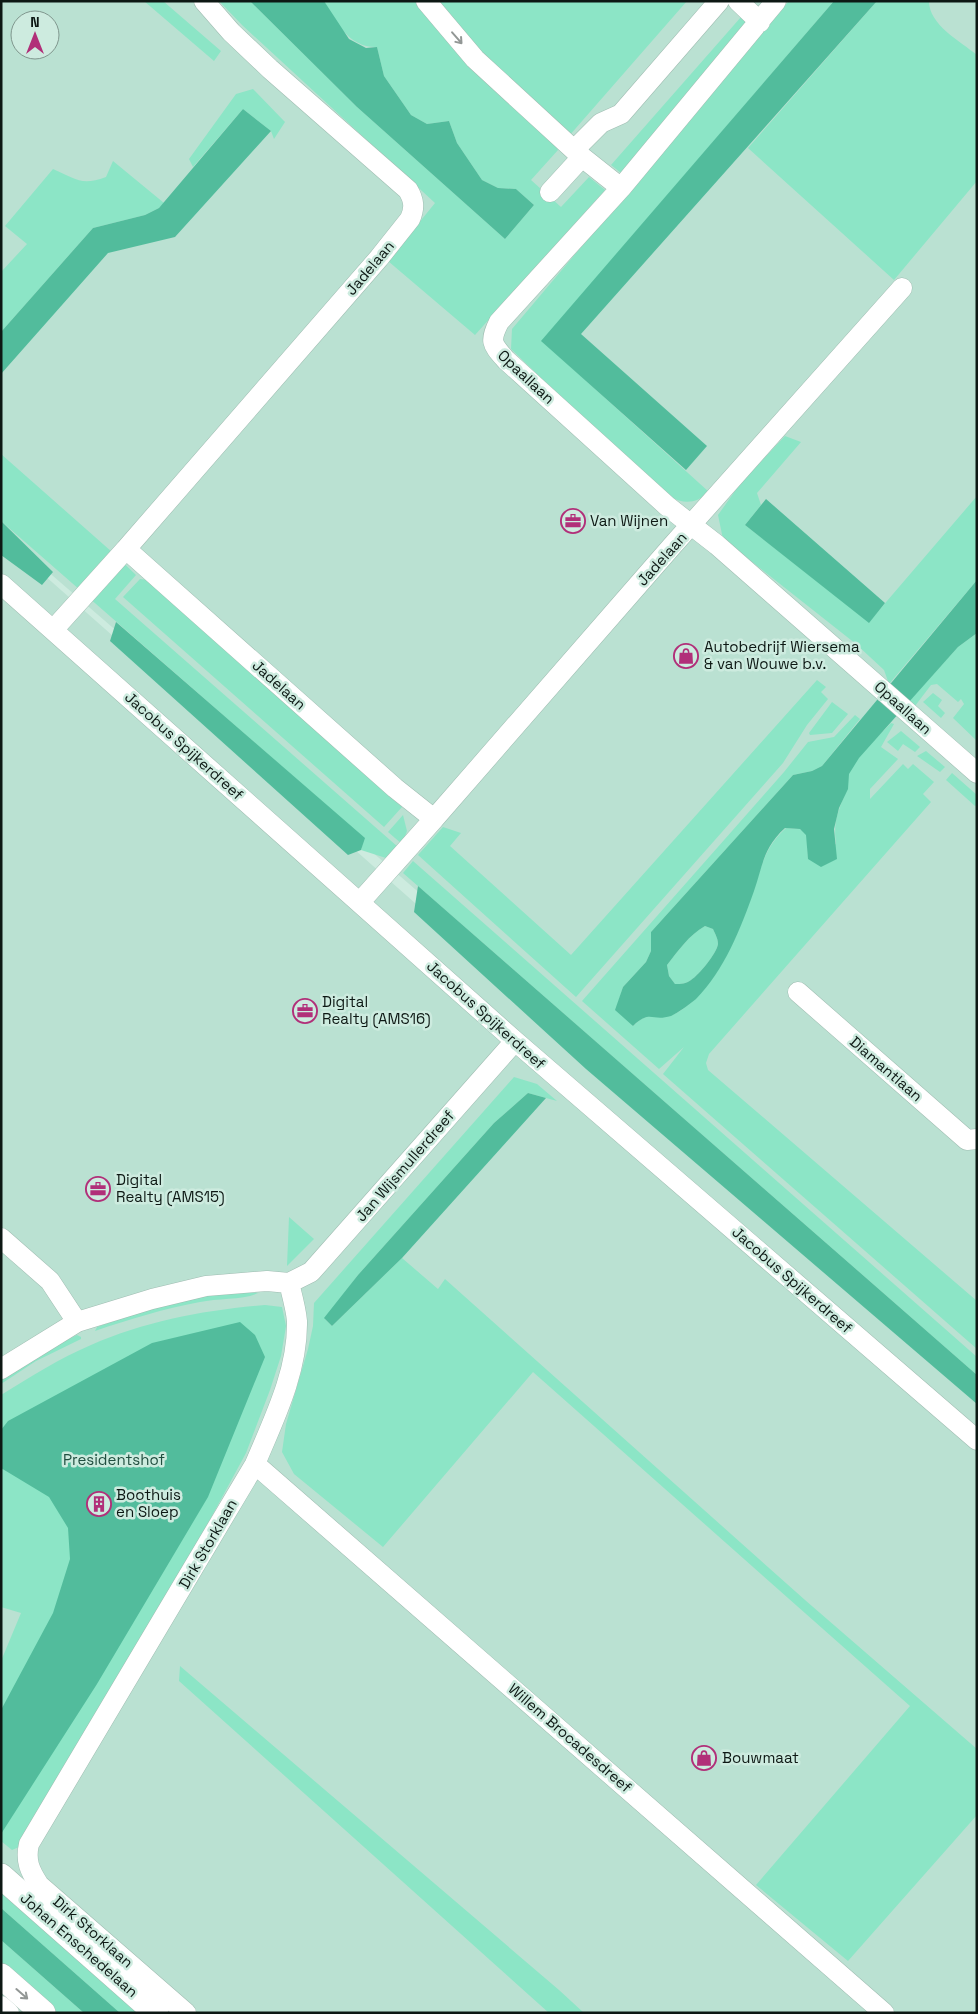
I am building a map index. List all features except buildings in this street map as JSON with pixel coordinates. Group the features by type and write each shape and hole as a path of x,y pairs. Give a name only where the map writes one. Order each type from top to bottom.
{"street":[{"name":"Jadelaan","path":"53,630 126,549 379,258 413,213 412,198 408,190 270,69 231,32 204,1"},
{"path":"426,1 476,59 578,154 621,188"},
{"path":"550,192 601,123 621,114 719,1"},
{"path":"738,1 760,22"},
{"name":"Opaallaan","path":"776,1 621,188 500,322 492,335 493,346 506,360 667,506 693,524 977,773"},
{"path":"693,524 902,288"},
{"name":"Jadelaan","path":"360,902 693,524"},
{"name":"Jadelaan","path":"126,549 396,788 434,818"},
{"name":"Jacobus Spijkerdreef","path":"1,584 515,1041 977,1440"},
{"name":"Diamantlaan","path":"798,992 967,1140 977,1139"},
{"name":"Jan Wijsmullerdreef","path":"290,1283 311,1272 515,1041"},
{"path":"1,1238 50,1281 77,1322"},
{"path":"1,1369 77,1322 152,1299 206,1286 267,1281 290,1283"},
{"name":"Dirk Storklaan","path":"186,2013 39,1885 31,1872 27,1853 29,1844 43,1820 255,1464 275,1418 292,1367 296,1321 290,1283"},
{"name":"Willem Brocadesdreef","path":"255,1464 884,2013"},
{"name":"Johan Enschedelaan","path":"1,1876 156,2013"},
{"path":"1,1976 43,2013"},
{"path":"1,2006 9,2013"}],"shaded area":[{"path":"1,1 977,1 977,1375 1,531"},
{"path":"250,1 324,1 349,39 366,48 377,47 384,76 411,115 427,124 449,121 457,143 482,180 498,188 516,189 534,205 505,239 357,107"},
{"path":"834,1 877,1 581,334 707,446 686,470 541,341"},
{"path":"243,109 271,131 175,237 108,253 1,374 1,332 93,228 145,215 159,208"},
{"path":"766,499 885,603 869,623 745,525"},
{"path":"1,521 53,572 42,585 1,555"},
{"path":"1,537 977,1400 977,2013 1,2013"},
{"path":"977,580 977,633 958,647 859,758 849,774 848,789 839,808 834,829 837,859 821,867 808,859 806,835 800,829 785,828 768,850 749,905 731,948 706,988 696,999 674,1015 644,1018 633,1026 615,1010 623,987 646,962 651,951 651,932 793,775 812,771 822,766","holes":["705,926 713,929 718,944 711,958 691,980 675,984 669,976 667,965 684,944 699,930"]},
{"path":"116,622 365,838 361,850 348,855 110,641"},
{"path":"418,886 977,1375 977,1404 586,1069 414,912"},
{"path":"528,1093 546,1098 402,1258 332,1326 324,1318 358,1275 494,1123"},
{"name":"Presidentshof","path":"240,1322 255,1335 265,1357 208,1497 97,1684 1,1834 1,1710 53,1613 70,1559 68,1528 49,1497 1,1468 1,1430 8,1421 152,1343"},
{"path":"1,1908 120,2013 84,2013 1,1940"}],"green space":[{"path":"144,1 163,1 221,51 214,61"},
{"path":"219,1 250,1 357,107 505,239 534,205 516,189 498,188 482,180 457,143 449,121 427,124 411,115 384,76 377,47 359,43 345,33 324,1 415,1 422,11 549,133 558,150 531,180 561,207 589,177 605,190 475,335 388,261 435,203 242,25"},
{"path":"435,1 687,1 569,136 500,72"},
{"path":"789,1 834,1 542,341 709,492 695,501 681,501 674,499 654,486 511,349 512,329"},
{"path":"877,1 929,1 930,10 940,25 977,55 977,181 894,280 748,148"},
{"path":"741,17 750,25 621,173 611,165"},
{"path":"253,89 285,122 274,139 271,131 243,109 193,167 189,159 236,94"},
{"path":"113,161 164,203 159,208 145,215 93,228 1,332 1,272 27,244 5,226 53,169 79,180 90,181 106,177"},
{"path":"785,436 801,442 757,493 761,505 745,525 869,622 977,496 977,580 889,684 884,670 856,644 723,539 718,515 740,484"},
{"path":"1,454 136,575 115,599 398,847 386,858 361,850 364,838 1,521"},
{"path":"140,579 148,580 402,807 384,827 123,597"},
{"path":"977,633 977,741 953,718 964,704 961,699 958,702 937,684 931,685 915,706 909,701 958,647"},
{"path":"817,680 826,687 821,692 828,699 807,725 783,763 576,997 418,855 443,827 461,833 450,846 571,955"},
{"path":"933,693 942,700 938,706 945,713 941,718 923,702"},
{"path":"832,702 848,714 832,733 810,735 809,733"},
{"path":"855,715 860,719 822,766 812,771 793,775 651,932 651,951 646,962 623,987 618,1003 633,1026 648,1016 674,1014 696,998 715,975 730,949 747,909 764,859 772,843 786,828 800,829 807,835 808,859 836,844 836,823 847,790 849,773 868,746 891,723 894,724 881,747 898,759 870,789 870,799 903,764 908,769 913,764 934,782 923,794 931,802 709,1054 706,1063 708,1070 977,1301 977,1349 663,1074 684,1047 659,1069 582,1001 784,772 808,742 834,737"},
{"path":"901,731 920,747 915,752 903,744 898,751 887,742"},
{"path":"926,751 945,767 940,772 917,756"},
{"path":"952,773 977,795 977,805 975,806 946,780"},
{"path":"403,815 407,831 402,844 388,832"},
{"path":"413,861 977,1357 977,1375 403,873"},
{"path":"705,926 713,929 717,938 717,948 698,974 685,983 675,984 669,976 667,965 689,939"},
{"path":"514,1077 537,1084 557,1101 528,1093 494,1123 358,1275 325,1319 332,1326 402,1258 438,1289 445,1279 805,1600 977,1749 977,1815 848,1961 756,1885 910,1706 533,1372 383,1547 294,1474 282,1452 286,1424 313,1326 314,1303"},
{"path":"289,1217 314,1239 287,1266"},
{"path":"244,1291 258,1293 245,1297 207,1301 173,1308 95,1331 97,1327 151,1308 193,1298"},
{"name":"Presidentshof","path":"265,1305 282,1307 286,1326 281,1356 246,1453 147,1636 19,1847 12,1850 1,1841 1,1661 21,1613 1,1607 1,1395 68,1356 133,1329 176,1318 220,1310"},
{"path":"77,1335 81,1339 36,1361 1,1384 1,1377 34,1356"},
{"path":"180,1666 584,2013 549,2013 179,1681"},
{"path":"1,1886 146,2013 120,2013 1,1908"},
{"path":"1,1940 84,2013 50,2013 1,1970"}],"place":[{"name":"Van Wijnen","path":"573,521"},
{"name":"Autobedrijf Wiersema & van Wouwe b.v.","path":"686,656"},
{"name":"Digital Realty (AMS16)","path":"305,1011"},
{"name":"Digital Realty (AMS15)","path":"98,1189"},
{"name":"Boothuis en Sloep","path":"99,1504"},
{"name":"Bouwmaat","path":"704,1758"}]}
